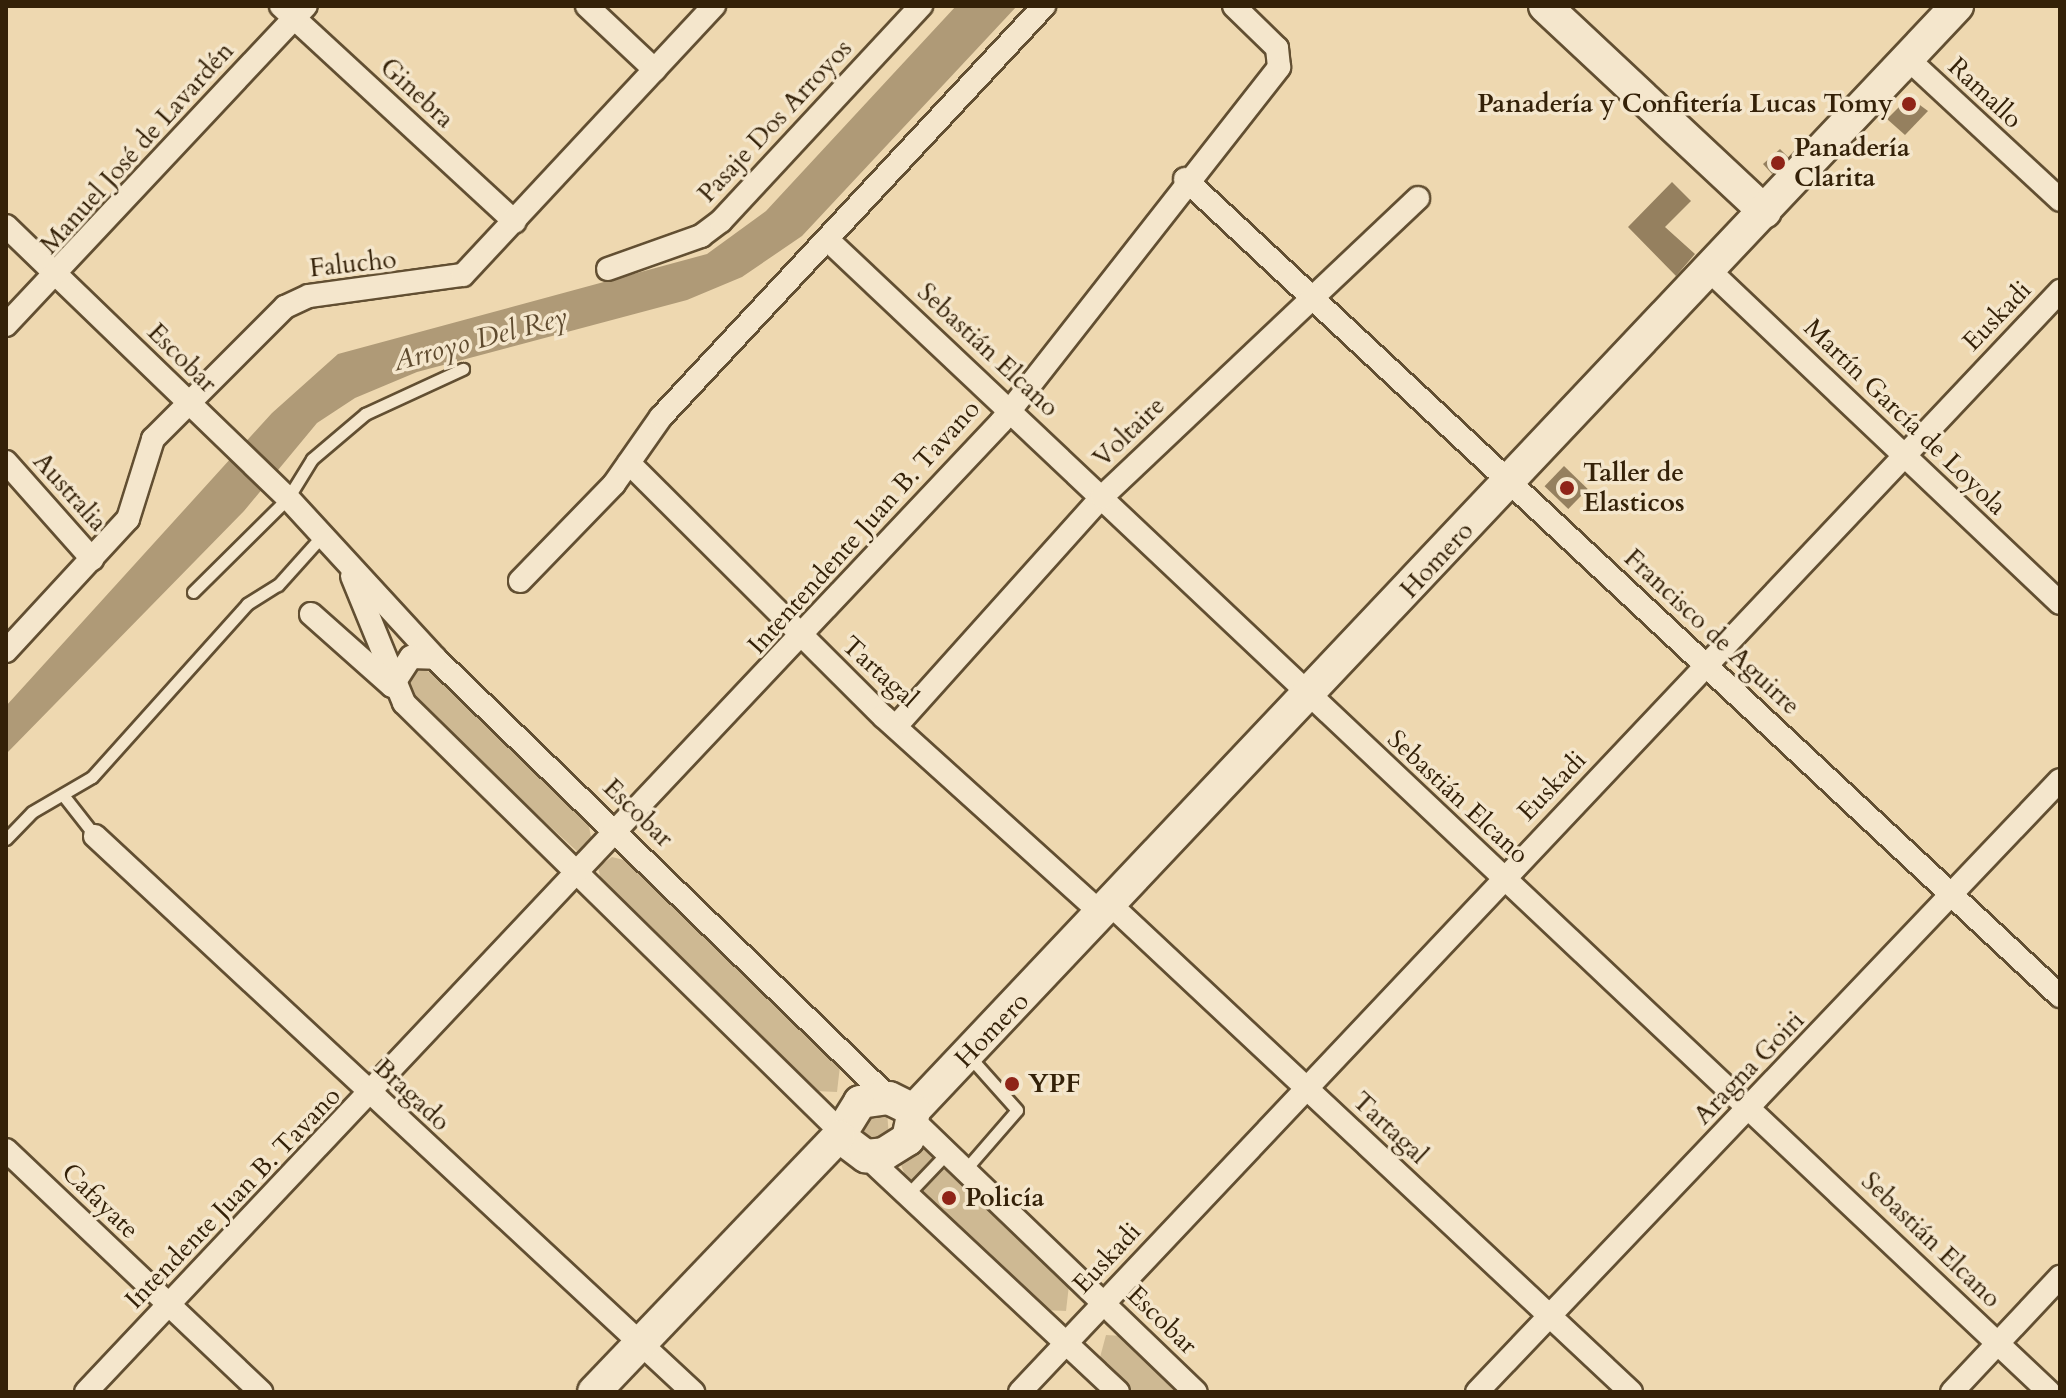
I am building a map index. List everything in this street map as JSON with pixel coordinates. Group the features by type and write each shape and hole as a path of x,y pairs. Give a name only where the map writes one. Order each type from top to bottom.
{"main road":[{"path":"1545,6 1765,212"},
{"name":"Homero","path":"866,1156 896,1149 906,1110 968,1054 1107,910 1711,272 1957,6"},
{"path":"594,1392 839,1132 860,1102 906,1110"},
{"path":"839,1132 866,1156"}],"street":[{"path":"587,6 655,70"},
{"name":"Falucho","path":"6,651 128,519 153,439 186,403 296,300 463,275 714,6"},
{"name":"Pasaje Dos Arroyos","path":"608,269 721,221 921,6"},
{"path":"520,581 629,463 661,417 829,241 1044,6"},
{"name":"Intentendente Juan B. Tavano","path":"618,832 807,633 1010,408 1185,179 1283,57 1234,6"},
{"name":"Ginebra","path":"294,10 515,222"},
{"name":"Manuel José de Lavardén","path":"6,325 60,275 294,10"},
{"name":"Ramallo","path":"1908,59 2060,200"},
{"name":"Francisco de Aguirre","path":"1185,179 1512,481 2060,996"},
{"name":"Voltaire","path":"898,724 1102,497 1418,198"},
{"name":"Escobar","path":"6,226 60,275 186,403 285,495 435,658 1196,1392"},
{"name":"Sebastián Elcano","path":"829,241 1010,408 1503,878 1751,1107 2049,1392"},
{"name":"Martín García de Loyola","path":"1711,272 2060,603"},
{"name":"Euskadi","path":"1020,1392 2060,291"},
{"name":"Australia","path":"6,462 92,559"},
{"name":"Tartagal","path":"629,463 807,633 815,651 1305,1087 1631,1392"},
{"name":"Escobar","path":"349,567 392,686"},
{"name":"Escobar","path":"311,614 392,686 574,875 839,1132"},
{"path":"392,686 411,657 435,658"},
{"name":"Aragna Goiri","path":"1477,1392 2060,780"},
{"name":"Intendente Juan B. Tavano","path":"86,1392 618,832"},
{"name":"Bragado","path":"95,836 370,1095 693,1392"},
{"name":"Cafayate","path":"6,1150 261,1392"},
{"path":"866,1156 1118,1392"},
{"path":"1952,1392 2060,1277"}],"lane":[{"path":"193,592 285,495 312,459 365,414 463,369"},
{"path":"6,839 32,812 92,777 247,604 278,585 322,536"},
{"path":"63,795 95,836"},
{"path":"965,1170 1017,1110 968,1054"},
{"path":"908,1194 947,1153"}],"shaded area":[{"path":"413,668 435,673 589,826 592,843 580,854 410,698 405,676"},
{"path":"612,857 624,860 840,1066 837,1092 815,1091 603,889 598,867"},
{"path":"887,1112 889,1137 865,1144 855,1117"},
{"path":"921,1147 1069,1285 1066,1311 1044,1310 906,1178 900,1162"},
{"path":"1106,1335 1123,1336 1183,1392 1131,1392 1099,1361"}],"water":[{"name":"Arroyo Del Rey","path":"956,6 1017,6 802,236 742,277 687,300 417,372 355,398 317,423 244,511 6,754 6,706 272,413 338,354 707,254 766,211"}],"building":[{"path":"1909,97 1928,111 1905,135 1887,119"},
{"name":"Panadería Clarita","path":"1780,149 1788,157 1772,174 1763,164"},
{"path":"1672,182 1691,201 1665,227 1695,254 1676,276 1628,227"},
{"name":"Taller de Elasticos","path":"1564,466 1588,489 1568,509 1545,486"}],"place":[{"name":"Panadería y Confitería Lucas Tomy","path":"1909,104"},
{"name":"Panadería Clarita","path":"1778,163"},
{"name":"Taller de Elasticos","path":"1567,488"},
{"name":"YPF","path":"1012,1084"},
{"name":"Policía","path":"949,1198"}]}
